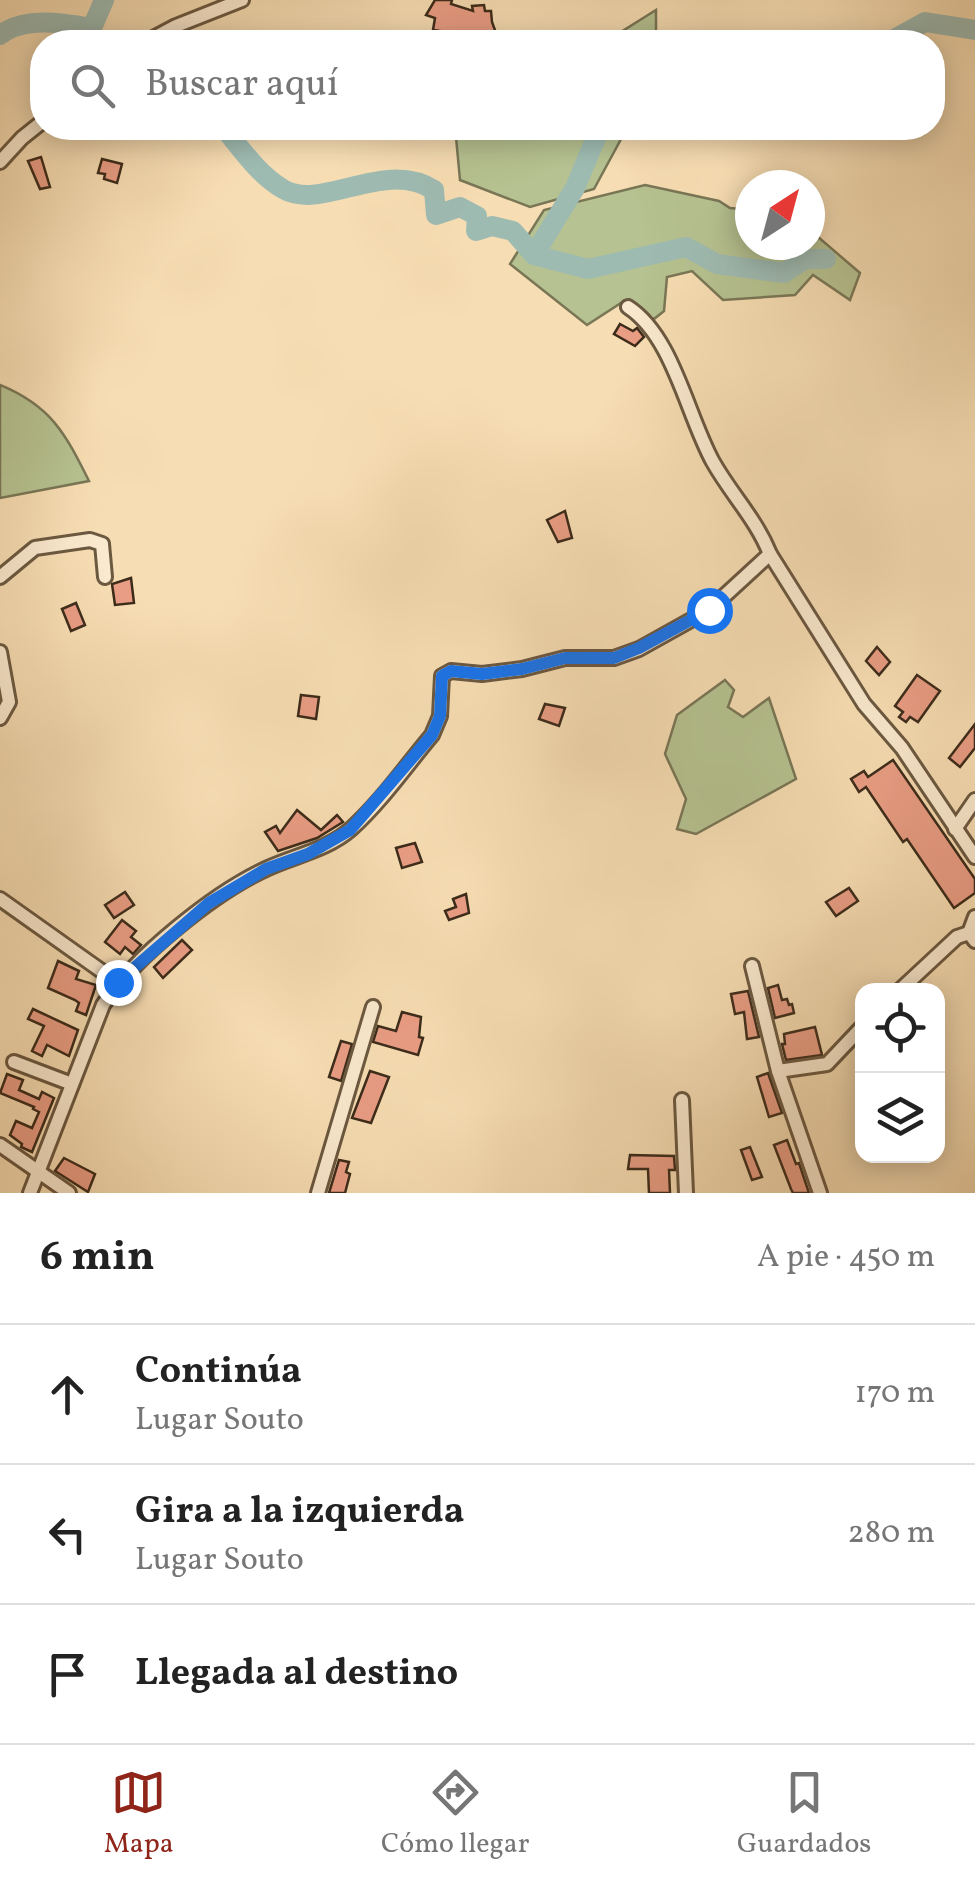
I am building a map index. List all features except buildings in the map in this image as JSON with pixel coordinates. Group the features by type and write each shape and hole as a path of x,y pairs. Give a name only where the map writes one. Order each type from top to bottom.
{"street":[{"path":"168,30 242,0"},
{"path":"0,162 30,132"},
{"path":"628,307 664,348 714,464 759,527 770,554 864,704 902,748 975,857"},
{"path":"0,577 35,548 90,540 102,544 105,577"},
{"path":"30,1193 103,1005 118,982 209,903 266,869 308,854 350,830 432,735 440,716 442,676 451,671 482,674 522,669 565,658 614,658 709,610 770,554"},
{"path":"0,652 10,702 0,718"},
{"path":"955,829 975,800"},
{"path":"0,899 118,982"},
{"path":"906,983 957,937 972,937 975,918"},
{"path":"752,966 778,1071 820,1193"},
{"path":"318,1193 372,1008"},
{"path":"778,1071 827,1064 855,1034"},
{"path":"14,1062 72,1084"},
{"path":"682,1100 686,1193"},
{"path":"0,1145 69,1193"}],"green space":[{"path":"656,10 656,30 624,30"},
{"path":"456,140 621,140 594,189 530,207 460,180"},
{"path":"645,185 719,201 735,208 735,260 825,260 825,243 860,273 850,300 813,275 795,295 723,300 692,271 667,277 664,311 654,319 621,303 587,325 510,264 544,210"},
{"path":"0,385 32,402 55,423 89,481 0,498"},
{"path":"725,680 734,690 728,707 743,717 769,698 796,779 696,834 677,829 686,799 665,754 677,715"}],"waterway":[{"path":"0,35 32,23 92,28 104,0"},
{"path":"911,30 925,22 975,30"},
{"path":"234,140 258,169 283,189 316,194 375,182 415,182 434,190 436,215 460,207 477,216 476,231 492,226 513,231 534,255 588,269 686,247 717,264 784,273 805,259 826,259"},
{"path":"534,255 575,188 595,140"}],"route":[{"path":"118,982 209,903 266,869 308,854 350,830 432,735 440,716 442,676 451,671 482,674 522,669 565,658 614,658 709,610"}]}
